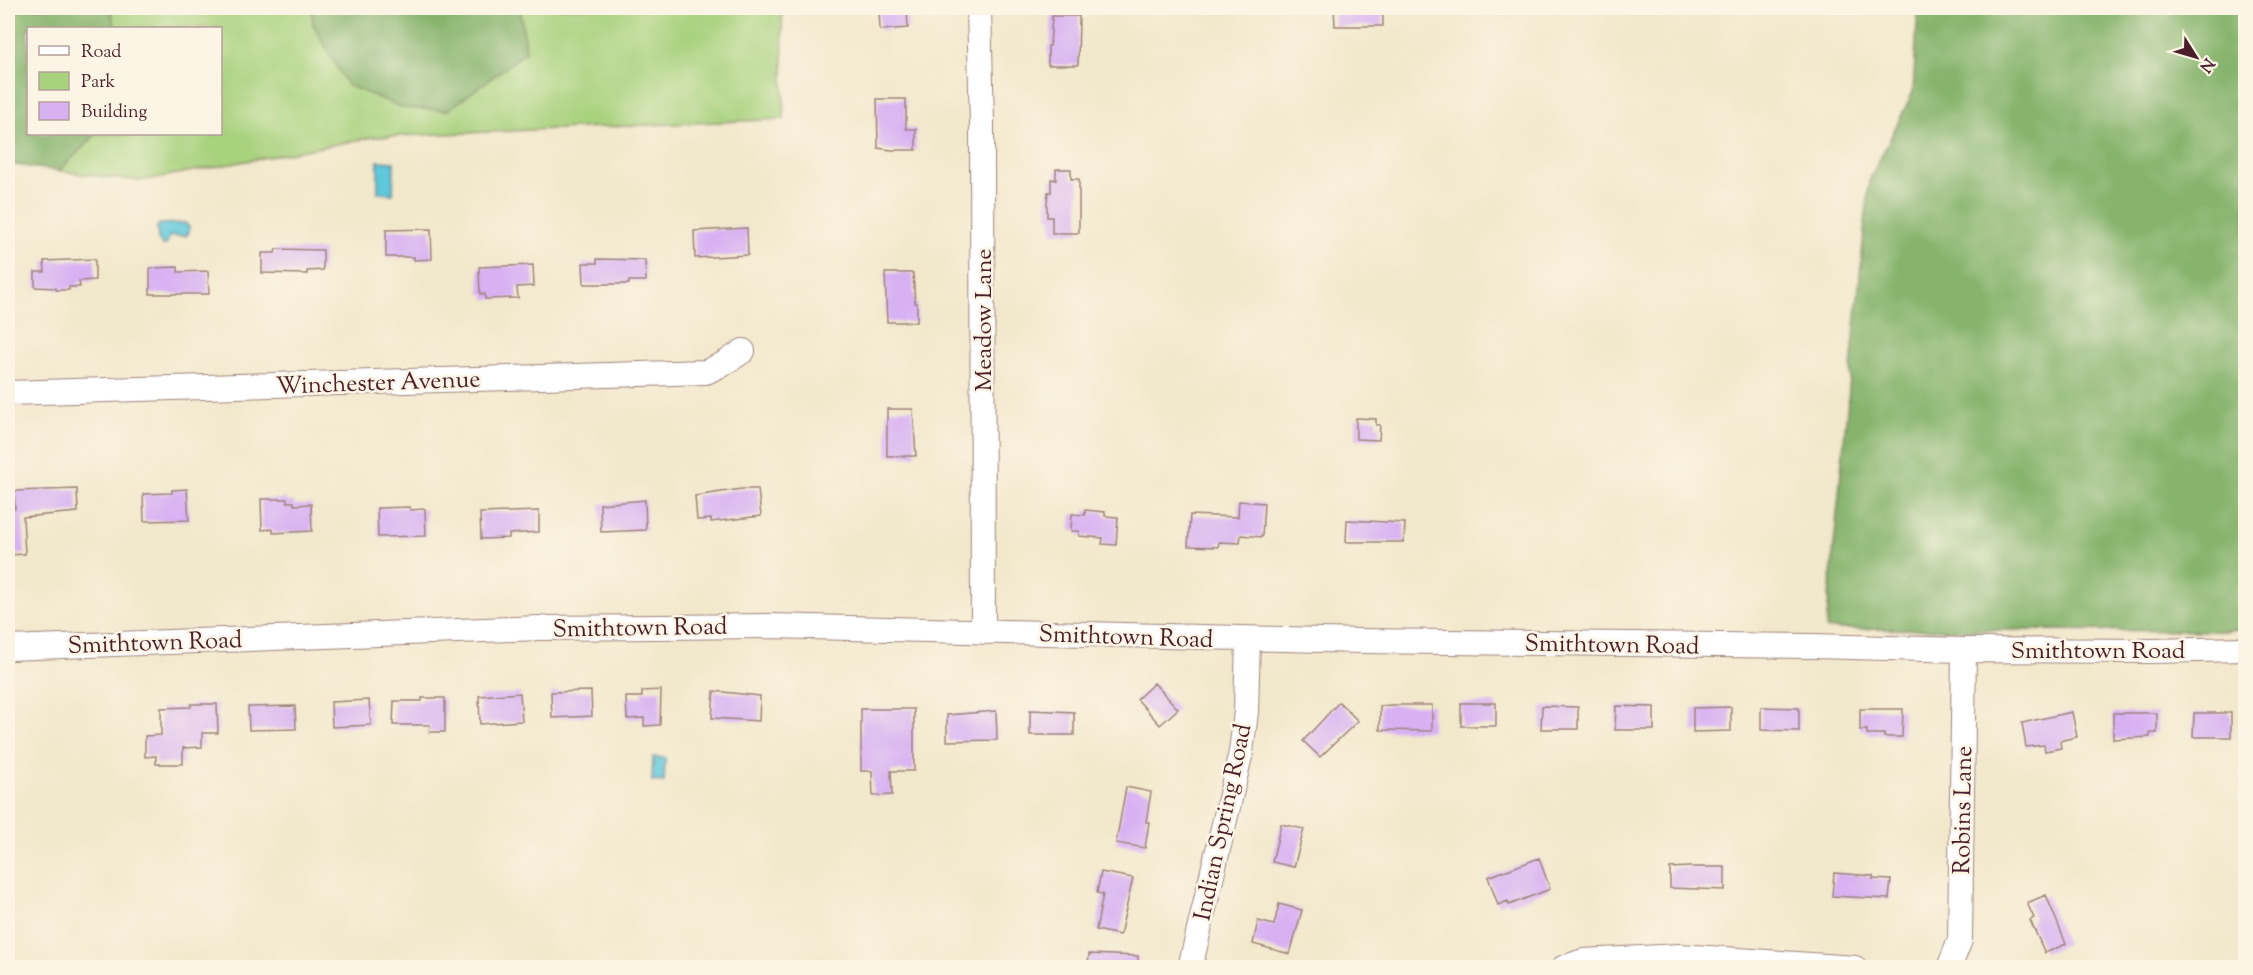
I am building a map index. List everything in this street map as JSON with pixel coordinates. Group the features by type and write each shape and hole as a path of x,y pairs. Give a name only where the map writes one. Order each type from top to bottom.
{"street":[{"name":"Meadow Lane","path":"979,8 982,134 983,632"},
{"name":"Winchester Avenue","path":"8,393 706,372 743,351"},
{"name":"Smithtown Road","path":"8,648 539,628 771,626 1248,639 1964,651 2246,649"},
{"name":"Indian Spring Road","path":"1190,968 1241,752 1246,712 1248,639"},
{"name":"Robins Lane","path":"1949,968 1960,940 1964,651"},
{"path":"1563,968 1583,961 1680,956 1778,965 1855,968"}],"green space":[{"path":"8,8 107,8 111,11 115,27 27,27 27,135 95,135 59,171 8,164"},
{"path":"107,8 312,8 313,24 403,108 448,110 526,52 520,8 782,8 784,119 374,137 140,181 59,171 95,135 222,135 222,27 115,27 111,11"},
{"path":"312,8 520,8 526,52 448,110 403,108 347,85 313,24"},
{"path":"1918,8 2245,8 2245,628 2223,631 1826,629 1869,181 1913,92"}],"water":[{"path":"378,161 394,162 393,194 378,193"},
{"path":"185,223 189,227 186,236 170,236 166,245 162,245 158,239 157,227 160,224"},
{"path":"653,757 665,758 664,782 652,781"}],"building":[{"path":"881,8 905,8 908,28 880,30 879,11"},
{"path":"1334,8 1383,8 1383,26 1335,26"},
{"path":"1052,16 1079,16 1078,65 1048,65"},
{"path":"877,99 906,99 906,129 916,129 916,150 878,148"},
{"path":"1056,169 1071,169 1071,179 1079,179 1079,233 1052,233 1052,217 1047,217 1047,203 1048,192 1051,192 1051,179 1056,180"},
{"path":"747,228 748,255 695,258 694,231"},
{"path":"431,229 432,259 386,257 386,230"},
{"path":"276,249 323,250 323,270 307,271 307,274 262,273 262,253 275,253"},
{"path":"95,259 95,280 79,281 80,287 56,290 56,288 35,287 35,272 45,272 44,261"},
{"path":"597,259 645,260 646,281 629,281 629,284 584,284 583,263 597,263"},
{"path":"533,265 534,286 517,287 518,298 485,299 485,294 480,294 479,267"},
{"path":"178,267 178,272 208,271 209,294 150,294 150,268"},
{"path":"885,273 913,273 917,322 887,322"},
{"path":"887,409 913,409 916,456 887,456"},
{"path":"1356,418 1376,419 1376,425 1380,425 1379,440 1356,439"},
{"path":"77,489 78,512 23,517 25,554 8,555 8,509 15,509 14,491"},
{"path":"187,489 189,520 144,521 143,494 172,493 172,490"},
{"path":"741,489 758,489 761,516 711,522 711,519 697,520 695,496"},
{"path":"261,499 287,499 287,502 294,502 294,505 311,504 312,531 273,533 273,529 262,530"},
{"path":"645,500 646,530 601,532 600,504"},
{"path":"1239,501 1264,503 1262,537 1241,535 1240,543 1219,542 1218,547 1188,546 1190,515 1238,517"},
{"path":"410,507 410,510 425,509 426,536 378,537 377,508"},
{"path":"1085,510 1105,512 1105,516 1118,517 1116,545 1102,544 1103,538 1079,536 1079,531 1071,531 1072,514 1085,515"},
{"path":"539,511 539,532 509,534 509,538 481,539 480,513"},
{"path":"1347,520 1405,523 1404,542 1346,542"},
{"path":"1154,683 1178,709 1160,725 1137,699"},
{"path":"661,690 660,725 644,726 644,718 627,719 626,697 642,697 642,691"},
{"path":"591,691 592,716 552,718 551,692"},
{"path":"714,691 760,696 759,721 712,718"},
{"path":"520,693 522,721 480,724 479,696"},
{"path":"422,698 445,698 445,732 429,732 430,725 393,725 394,701 422,701"},
{"path":"369,700 371,725 332,727 331,702"},
{"path":"1339,702 1358,721 1320,757 1303,741"},
{"path":"1461,703 1496,703 1496,726 1461,726"},
{"path":"191,704 217,704 218,733 202,733 202,747 183,748 183,764 156,764 156,756 145,757 145,736 161,735 161,708 191,707"},
{"path":"1432,705 1432,731 1380,730 1380,706"},
{"path":"295,706 296,729 249,730 248,707"},
{"path":"1542,706 1578,707 1578,729 1541,729"},
{"path":"1616,706 1654,707 1654,730 1615,730"},
{"path":"1731,707 1731,731 1693,732 1693,708"},
{"path":"1761,707 1799,708 1799,731 1761,730"},
{"path":"861,709 914,709 914,771 891,771 892,795 873,796 872,771 861,771"},
{"path":"1860,709 1903,709 1902,737 1884,737 1884,734 1867,734 1867,730 1860,730"},
{"path":"1030,710 1074,712 1074,735 1030,735"},
{"path":"996,711 997,740 947,741 947,715"},
{"path":"2072,712 2077,737 2060,742 2061,748 2045,751 2044,745 2026,747 2022,723"},
{"path":"2113,713 2157,713 2157,733 2150,733 2150,737 2113,739"},
{"path":"2194,713 2231,713 2231,737 2193,737"},
{"path":"1126,787 1151,792 1145,848 1116,843"},
{"path":"1281,824 1304,829 1294,867 1272,862"},
{"path":"1539,858 1550,889 1509,905 1508,901 1498,905 1488,877"},
{"path":"1725,867 1725,890 1670,888 1670,868"},
{"path":"1101,872 1133,878 1120,935 1096,930 1103,894 1097,893"},
{"path":"1834,873 1891,880 1889,899 1832,896"},
{"path":"2046,895 2066,944 2045,953 2030,920 2034,918 2027,903"},
{"path":"1279,904 1302,910 1290,954 1253,944 1258,921 1274,925"},
{"path":"1089,954 1138,956 1138,968 1088,968"}]}
